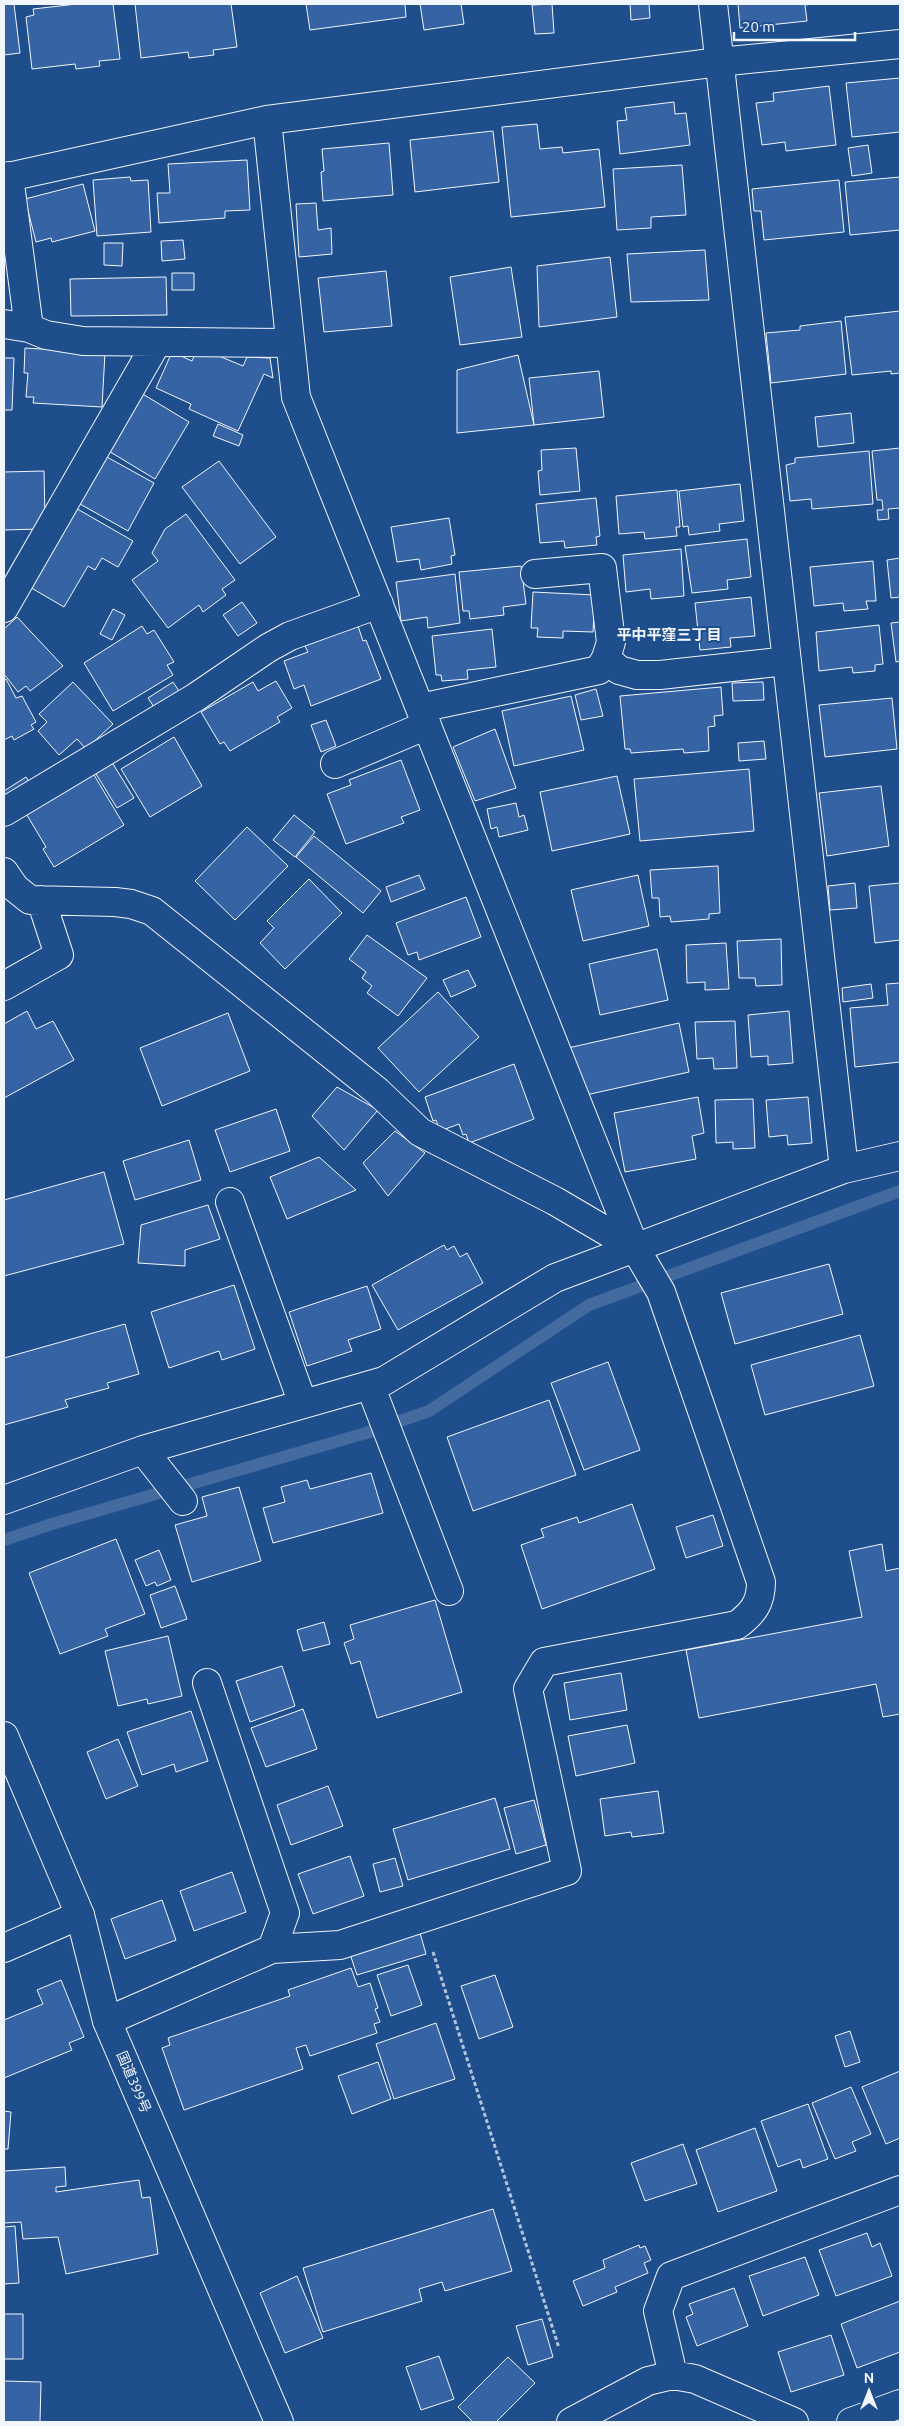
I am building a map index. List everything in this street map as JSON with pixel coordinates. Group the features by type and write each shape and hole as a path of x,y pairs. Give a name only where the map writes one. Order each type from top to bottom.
{"main road":[{"path":"713,4 844,1169"},
{"path":"290,343 83,341 46,335 16,326 6,177 267,120 719,62 900,44"},
{"path":"107,2021 272,1949 340,1944 567,1871 528,1689 544,1662 738,1625 748,1617 758,1604 761,1582 661,1292 635,1248 296,396 267,120"},
{"path":"4,608 157,342"},
{"path":"334,764 423,716 599,670 606,658 611,642 602,568 535,574"},
{"path":"4,812 196,697 290,636 379,604"},
{"path":"606,658 619,670 637,675 660,675 787,661"},
{"path":"4,872 15,888 30,900 115,902 131,904 152,911 377,1091 420,1132 555,1201 635,1248"},
{"path":"4,986 59,955 41,900"},
{"path":"4,1500 143,1450 384,1381 555,1278 844,1169 900,1156"},
{"path":"230,1202 303,1404"},
{"path":"370,1385 450,1591"},
{"path":"143,1450 184,1501"},
{"path":"207,1683 285,1913 272,1949"},
{"name":"国道399号","path":"4,1736 80,1915 107,2021 279,2422"},
{"path":"4,1948 80,1915"},
{"path":"673,2375 658,2311 671,2276 900,2190"},
{"path":"571,2422 648,2382 673,2375 695,2380 794,2422"},
{"path":"851,2422 900,2404"}],"path":[{"path":"422,1918 560,2348"}],"building":[{"path":"4,4 14,4 20,53 4,55"},
{"path":"77,4 113,4 120,59 99,61 100,66 76,69 75,64 32,69 26,17 34,15 33,9"},
{"path":"135,4 231,4 237,47 213,50 214,55 189,58 188,52 141,58"},
{"path":"306,4 405,4 406,17 310,30"},
{"path":"420,4 461,4 464,24 424,30"},
{"path":"552,4 554,33 535,34 532,5"},
{"path":"630,4 649,4 650,18 631,20"},
{"path":"738,4 814,4 805,5 807,21 740,28"},
{"path":"900,78 900,132 852,137 846,83"},
{"path":"829,86 836,145 786,151 785,142 762,145 756,103 774,101 773,93"},
{"path":"674,102 675,114 686,113 690,145 620,154 617,121 627,120 625,108"},
{"path":"537,124 540,149 562,147 563,153 599,149 605,207 511,217 502,127"},
{"path":"493,131 499,182 415,192 410,140"},
{"path":"389,143 393,195 323,201 321,172 324,171 322,149"},
{"path":"868,145 872,173 852,176 848,148"},
{"path":"247,160 250,210 225,211 225,218 159,223 157,193 170,193 168,164"},
{"path":"682,165 686,215 651,217 651,228 617,230 613,169"},
{"path":"130,177 131,181 148,180 151,232 97,236 93,180"},
{"path":"900,177 900,230 850,235 845,182"},
{"path":"839,180 844,232 764,240 761,211 754,211 752,189"},
{"path":"83,184 95,231 52,242 51,238 36,242 25,199"},
{"path":"316,203 318,230 331,228 332,254 299,257 296,204"},
{"path":"183,240 185,259 162,261 161,241"},
{"path":"104,243 123,243 122,266 104,265"},
{"path":"705,250 709,300 631,302 627,254"},
{"path":"610,257 617,317 539,327 537,266"},
{"path":"511,267 522,337 460,345 450,277"},
{"path":"386,271 392,326 324,332 318,278"},
{"path":"172,273 194,273 194,290 172,290"},
{"path":"166,277 167,315 71,316 70,279"},
{"path":"900,311 900,373 891,374 891,371 852,375 845,317"},
{"path":"841,321 846,374 771,383 766,333 800,330 800,326"},
{"path":"25,348 105,353 102,407 33,403 34,397 26,397 28,373 24,373"},
{"path":"172,352 192,361 195,354 219,356 243,366 247,357 270,358 273,378 264,374 238,431 189,409 191,404 156,388"},
{"path":"518,355 534,425 457,433 457,370"},
{"path":"4,358 14,358 12,410 4,410"},
{"path":"599,371 604,417 534,425 529,378"},
{"path":"141,393 189,422 155,479 107,450"},
{"path":"851,413 854,443 818,447 815,417"},
{"path":"218,424 243,435 239,446 213,436"},
{"path":"576,448 580,491 540,495 538,471 542,470 541,450"},
{"path":"900,448 900,508 888,509 889,519 878,520 877,510 883,510 882,500 877,500 872,451"},
{"path":"869,451 873,504 812,509 811,499 790,501 786,465 795,463 795,458"},
{"path":"105,456 154,483 128,531 80,504"},
{"path":"219,461 276,537 240,564 182,487"},
{"path":"44,471 45,517 40,517 40,529 4,530 4,472"},
{"path":"740,484 744,521 719,524 720,531 689,535 688,526 683,527 679,491"},
{"path":"677,490 680,527 676,527 677,536 645,539 644,532 619,534 616,496"},
{"path":"596,498 600,536 596,537 597,545 565,548 564,541 540,543 536,504"},
{"path":"74,507 133,541 118,567 102,558 95,570 88,566 64,607 28,586"},
{"path":"186,514 235,580 222,589 226,595 203,612 199,605 168,628 132,580 158,561 152,553 165,529"},
{"path":"449,518 455,555 451,556 452,564 421,570 419,559 397,562 391,527"},
{"path":"747,539 751,577 727,580 728,589 692,593 685,546"},
{"path":"681,549 684,596 651,599 650,589 626,592 623,555"},
{"path":"900,558 900,597 891,598 887,560"},
{"path":"873,561 876,601 866,601 868,609 844,611 843,603 814,606 810,567"},
{"path":"521,566 526,604 503,607 504,615 470,619 469,611 463,611 459,572"},
{"path":"455,574 460,623 428,628 427,617 401,621 396,582"},
{"path":"533,592 595,595 593,632 563,631 563,638 537,637 538,628 531,628"},
{"path":"751,597 755,636 730,638 731,647 700,650 695,603"},
{"path":"242,602 257,623 238,636 223,615"},
{"path":"113,609 125,615 112,640 100,634"},
{"path":"17,617 63,666 30,691 26,686 18,692 4,674 4,629"},
{"path":"900,622 900,661 896,662 891,623"},
{"path":"879,625 883,664 875,665 875,671 853,673 852,667 819,671 816,632"},
{"path":"142,626 147,634 154,630 174,662 167,665 173,675 113,711 84,663"},
{"path":"358,626 363,641 366,640 381,679 311,706 304,685 294,689 284,661 308,652 305,646"},
{"path":"492,629 496,667 467,670 468,679 442,681 441,675 436,675 432,636"},
{"path":"6,679 16,698 22,696 36,722 31,725 34,729 14,740 12,736 4,740 4,680"},
{"path":"276,681 292,708 277,717 280,722 230,751 224,742 220,744 201,712 253,682 258,691"},
{"path":"73,682 113,724 86,749 77,739 59,755 38,731 47,722 39,714"},
{"path":"173,682 181,694 156,710 148,698"},
{"path":"763,682 764,700 733,701 732,683"},
{"path":"721,687 723,715 714,716 715,726 708,727 709,751 684,753 683,749 631,753 630,749 625,749 620,696"},
{"path":"596,689 603,716 581,720 575,695"},
{"path":"571,696 584,750 514,766 502,711"},
{"path":"892,698 897,749 825,757 819,705"},
{"path":"326,720 336,746 321,752 311,725"},
{"path":"495,729 516,788 475,801 453,747"},
{"path":"174,737 202,786 150,817 121,769"},
{"path":"764,741 766,759 739,761 738,743"},
{"path":"110,759 134,798 117,808 93,769"},
{"path":"401,760 420,810 401,817 404,823 346,844 327,794 351,785 349,780"},
{"path":"749,769 754,831 640,841 634,779"},
{"path":"91,770 124,825 54,867 43,849 46,847 24,810"},
{"path":"617,776 630,834 552,851 540,792"},
{"path":"26,777 32,786 8,802 4,791"},
{"path":"881,786 889,846 827,856 819,793"},
{"path":"516,803 519,817 524,815 528,830 499,837 497,827 491,829 487,809"},
{"path":"294,815 315,832 295,857 273,840"},
{"path":"247,827 288,866 235,920 195,881"},
{"path":"314,836 381,891 363,913 296,857"},
{"path":"718,866 720,913 709,914 709,919 671,922 670,916 660,917 659,898 652,898 650,870"},
{"path":"419,875 425,889 391,902 386,887"},
{"path":"638,875 649,926 583,941 571,890"},
{"path":"309,879 342,913 285,969 260,943 274,928 267,921"},
{"path":"855,883 857,908 830,910 828,886"},
{"path":"900,883 900,940 875,943 869,886"},
{"path":"466,897 481,937 419,960 417,952 408,955 396,923"},
{"path":"367,935 427,978 398,1016 367,993 372,986 362,978 366,972 349,959"},
{"path":"781,939 782,985 756,986 755,978 739,978 737,941"},
{"path":"726,943 729,989 705,990 705,982 687,983 686,945"},
{"path":"657,949 668,1000 600,1015 589,964"},
{"path":"468,970 476,986 451,997 443,980"},
{"path":"900,983 900,1062 855,1067 850,1008 888,1005 886,984"},
{"path":"871,984 873,998 843,1002 842,988"},
{"path":"438,992 479,1037 419,1092 378,1048"},
{"path":"27,1011 36,1029 53,1021 74,1060 4,1098 4,1024"},
{"path":"789,1011 793,1063 768,1065 768,1056 751,1057 748,1015"},
{"path":"228,1013 250,1071 162,1106 140,1048"},
{"path":"735,1021 737,1068 714,1069 713,1058 697,1059 695,1022"},
{"path":"679,1023 689,1072 586,1095 568,1048"},
{"path":"514,1064 534,1119 469,1143 466,1134 463,1135 459,1124 440,1131 436,1120 433,1121 425,1097"},
{"path":"337,1087 378,1110 344,1150 312,1116"},
{"path":"698,1097 704,1133 692,1136 696,1159 625,1172 614,1113"},
{"path":"808,1097 812,1143 788,1145 787,1135 769,1137 766,1100"},
{"path":"753,1099 755,1148 733,1149 733,1142 716,1143 715,1100"},
{"path":"276,1109 290,1151 230,1172 215,1130"},
{"path":"395,1131 425,1153 388,1196 363,1163"},
{"path":"189,1140 201,1180 135,1200 123,1161"},
{"path":"319,1157 356,1190 287,1219 270,1177"},
{"path":"104,1172 124,1244 4,1276 4,1200"},
{"path":"208,1205 220,1239 185,1250 185,1266 138,1263 141,1225"},
{"path":"444,1245 447,1250 454,1246 460,1257 467,1253 483,1283 398,1330 372,1285"},
{"path":"829,1264 843,1314 735,1344 721,1293"},
{"path":"234,1285 255,1349 222,1360 219,1351 169,1368 151,1312"},
{"path":"367,1286 381,1329 348,1340 352,1351 307,1366 289,1312"},
{"path":"125,1324 139,1374 107,1383 109,1388 65,1400 68,1407 4,1425 4,1358"},
{"path":"860,1335 874,1386 765,1415 751,1365"},
{"path":"608,1362 640,1450 584,1470 551,1383"},
{"path":"549,1400 576,1475 473,1511 447,1437"},
{"path":"371,1473 383,1513 273,1543 263,1508 285,1502 281,1487 307,1480 310,1489"},
{"path":"239,1487 261,1561 192,1582 175,1525 207,1516 202,1497"},
{"path":"632,1504 655,1569 542,1609 521,1545 544,1537 541,1529 577,1517 579,1523"},
{"path":"713,1515 723,1546 686,1558 676,1527"},
{"path":"116,1539 145,1614 105,1629 108,1636 60,1654 29,1573"},
{"path":"882,1544 886,1571 900,1568 900,1714 883,1717 876,1684 699,1718 686,1650 862,1617 849,1551"},
{"path":"159,1550 171,1580 157,1586 155,1582 146,1586 135,1560"},
{"path":"175,1586 187,1619 161,1628 150,1595"},
{"path":"435,1600 462,1692 377,1718 360,1661 351,1664 344,1643 354,1639 350,1625"},
{"path":"324,1622 330,1644 303,1651 297,1630"},
{"path":"168,1636 182,1696 148,1704 147,1699 118,1706 105,1651"},
{"path":"282,1666 295,1706 250,1722 236,1681"},
{"path":"621,1673 627,1710 570,1720 564,1683"},
{"path":"303,1709 317,1749 266,1767 251,1728"},
{"path":"191,1711 208,1761 176,1772 174,1764 142,1775 127,1732"},
{"path":"627,1725 635,1763 576,1776 568,1736"},
{"path":"118,1739 138,1786 106,1799 87,1752"},
{"path":"328,1786 343,1826 291,1845 277,1805"},
{"path":"658,1791 664,1833 632,1837 631,1832 605,1836 600,1799"},
{"path":"495,1798 510,1849 408,1880 393,1829"},
{"path":"534,1800 546,1845 516,1854 504,1808"},
{"path":"350,1856 364,1896 313,1914 298,1874"},
{"path":"395,1858 403,1886 380,1892 373,1864"},
{"path":"232,1872 246,1912 194,1931 180,1891"},
{"path":"162,1900 176,1940 125,1959 111,1919"},
{"path":"420,1933 426,1954 357,1975 350,1954"},
{"path":"408,1965 422,2005 391,2016 377,1975"},
{"path":"351,1968 358,1987 370,1983 378,2008 375,2009 380,2022 374,2024 377,2033 310,2056 306,2045 296,2048 303,2069 184,2110 162,2048 170,2045 168,2038 290,1996 288,1990"},
{"path":"495,1975 513,2027 479,2039 461,1986"},
{"path":"61,1980 84,2037 69,2043 72,2050 4,2078 4,2020 43,2004 37,1990"},
{"path":"436,2023 455,2079 394,2099 376,2044"},
{"path":"850,2031 860,2062 845,2067 835,2036"},
{"path":"378,2062 391,2099 352,2114 338,2076"},
{"path":"900,2071 900,2138 886,2144 862,2087"},
{"path":"851,2087 871,2134 852,2142 856,2151 835,2159 812,2103"},
{"path":"808,2104 828,2159 803,2168 800,2159 778,2167 761,2121"},
{"path":"4,2111 11,2112 8,2149 4,2149"},
{"path":"755,2128 777,2191 718,2212 696,2150"},
{"path":"683,2144 697,2184 645,2201 631,2163"},
{"path":"65,2167 66,2186 56,2187 56,2192 139,2180 142,2198 150,2197 158,2254 66,2274 58,2237 23,2239 21,2222 4,2223 4,2171"},
{"path":"493,2209 512,2271 445,2291 442,2282 419,2289 422,2301 323,2332 303,2268"},
{"path":"15,2226 19,2283 4,2284 4,2227"},
{"path":"867,2233 872,2247 880,2243 892,2276 836,2296 819,2250"},
{"path":"639,2245 640,2248 645,2246 651,2260 644,2263 648,2273 615,2287 617,2292 583,2306 573,2281 605,2268 603,2260"},
{"path":"805,2257 819,2295 763,2316 749,2276"},
{"path":"297,2276 323,2338 285,2353 260,2293"},
{"path":"734,2288 748,2326 697,2346 686,2317 693,2314 689,2304"},
{"path":"900,2301 900,2352 857,2368 841,2324"},
{"path":"4,2314 23,2314 23,2359 4,2359"},
{"path":"542,2319 553,2357 528,2365 516,2326"},
{"path":"831,2335 844,2375 791,2392 778,2352"},
{"path":"439,2356 454,2399 421,2410 406,2367"},
{"path":"508,2357 535,2383 496,2422 473,2422 458,2407"},
{"path":"4,2381 41,2382 40,2422 4,2422"}],"waterway":[{"path":"4,1540 52,1524 366,1433 429,1411 589,1305 900,1191"}],"district":[{"name":"平中平窪三丁目","path":"669,635"}]}
